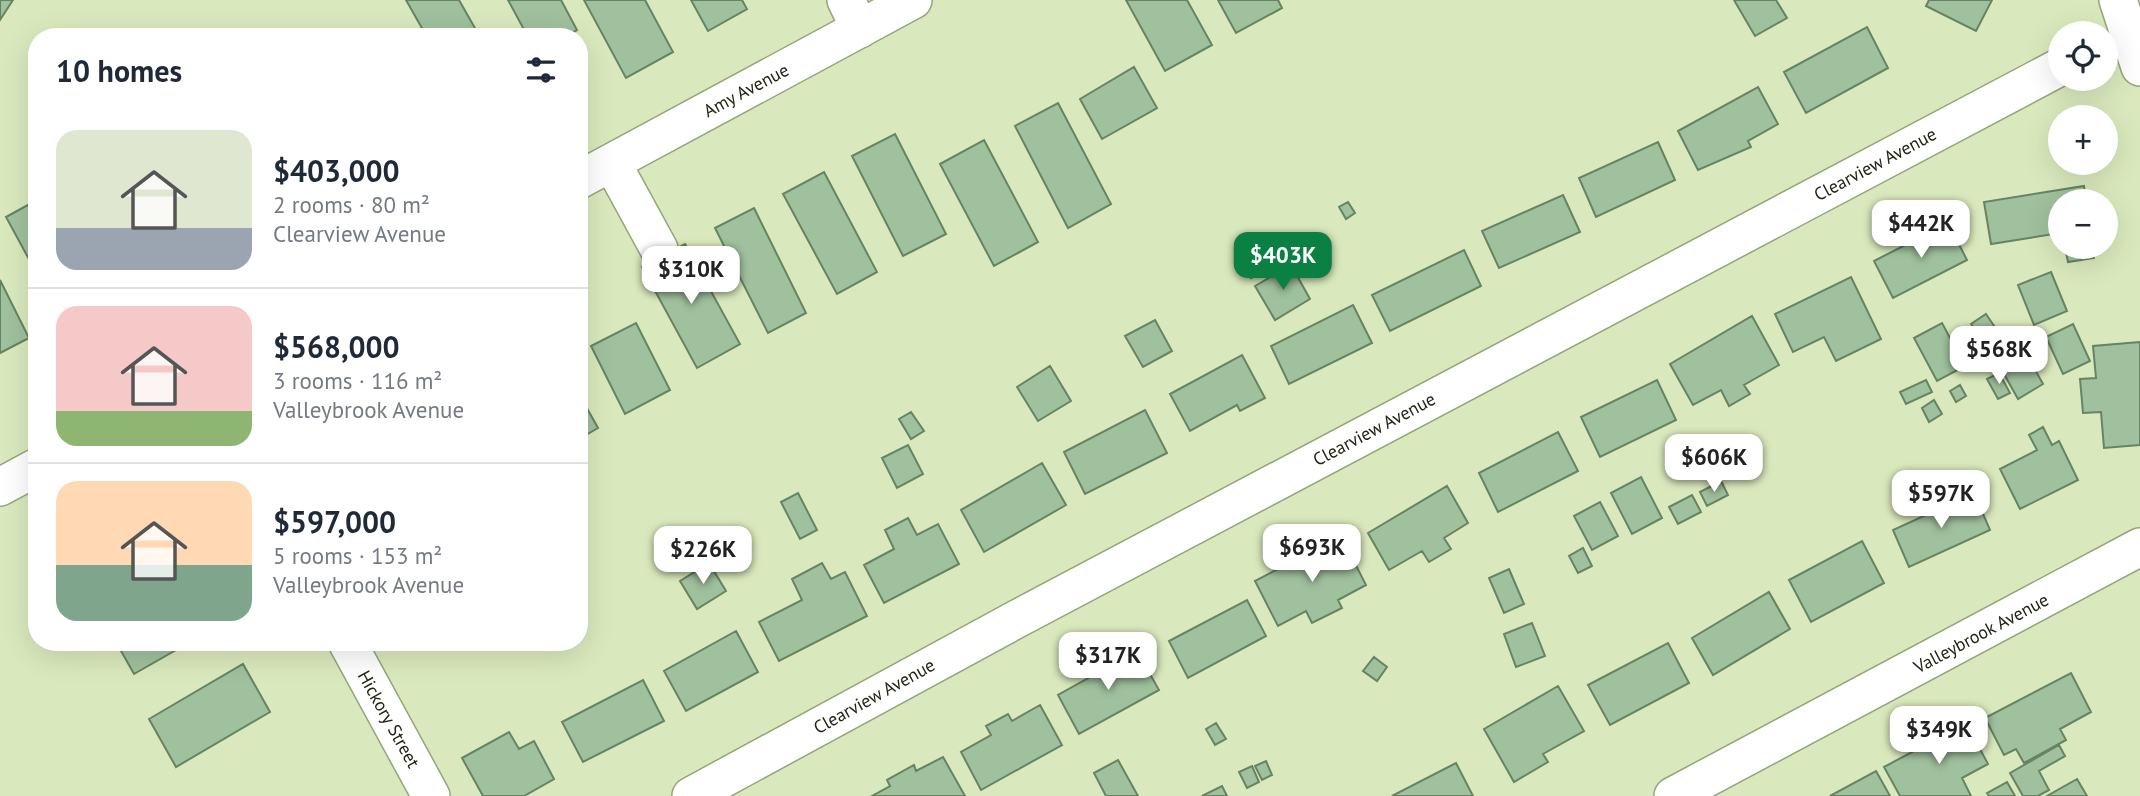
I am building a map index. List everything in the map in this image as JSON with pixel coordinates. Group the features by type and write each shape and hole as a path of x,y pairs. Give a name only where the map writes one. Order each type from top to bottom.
{"street":[{"name":"Amy Avenue","path":"588,175 853,14 914,0"},
{"path":"2118,0 2125,49"},
{"name":"Clearview Avenue","path":"691,796 1015,620 2048,73"},
{"path":"612,163 659,249"},
{"path":"0,487 28,472"},
{"name":"Valleybrook Avenue","path":"1673,796 2140,547"},
{"name":"Hickory Street","path":"352,651 431,796"}],"building":[{"path":"0,0 13,0 0,20"},
{"path":"406,0 459,0 475,28 422,28"},
{"path":"508,0 561,0 576,28 523,28"},
{"path":"584,0 645,0 673,52 626,78"},
{"path":"691,0 742,0 747,9 708,31"},
{"path":"1126,0 1187,0 1212,45 1165,71"},
{"path":"1218,0 1278,0 1282,8 1236,33"},
{"path":"1734,0 1776,0 1787,18 1755,36"},
{"path":"1929,0 1992,0 1976,31 1926,6"},
{"path":"1867,27 1888,68 1806,113 1784,72"},
{"path":"1134,67 1157,108 1102,139 1080,99"},
{"path":"1758,87 1778,124 1748,141 1751,147 1698,170 1678,131"},
{"path":"1058,103 1111,204 1068,228 1015,126"},
{"path":"895,134 946,234 903,256 852,156"},
{"path":"984,140 1038,242 994,266 940,164"},
{"path":"1658,142 1675,180 1596,217 1579,178"},
{"path":"824,172 877,272 837,294 783,194"},
{"path":"2048,192 2048,235 1991,244 1984,202"},
{"path":"1563,195 1580,232 1499,268 1482,231"},
{"path":"1348,202 1355,213 1346,219 1339,207"},
{"path":"28,205 28,257 6,217"},
{"path":"754,208 806,313 768,333 715,228"},
{"path":"1948,223 1967,260 1893,298 1874,261"},
{"path":"685,244 740,344 697,368 642,267"},
{"path":"1464,250 1481,286 1390,331 1372,295"},
{"path":"1261,259 1266,269 1251,278 1246,268"},
{"path":"1291,265 1310,299 1275,320 1255,286"},
{"path":"2051,272 2067,311 2034,325 2018,285"},
{"path":"1851,277 1881,339 1836,361 1824,337 1793,352 1775,314"},
{"path":"0,280 28,339 0,353"},
{"path":"1353,305 1372,343 1289,384 1271,346"},
{"path":"1986,314 2003,339 1988,349 1971,324"},
{"path":"1752,316 1779,365 1744,385 1750,394 1729,406 1721,390 1693,405 1670,364"},
{"path":"1155,320 1172,351 1143,367 1125,336"},
{"path":"636,323 670,390 625,414 591,346"},
{"path":"1942,323 1965,366 1937,381 1914,338"},
{"path":"2073,324 2090,361 2063,374 2046,337"},
{"path":"2140,342 2140,445 2104,448 2101,412 2083,413 2080,379 2096,378 2093,346"},
{"path":"2024,350 2043,384 2018,399 1999,365"},
{"path":"1242,355 1265,398 1240,411 1237,405 1190,431 1170,394"},
{"path":"1050,366 1071,401 1038,421 1017,387"},
{"path":"1999,373 2010,393 1998,399 1987,379"},
{"path":"1657,380 1676,420 1600,457 1581,417"},
{"path":"1926,380 1932,392 1906,404 1900,392"},
{"path":"1960,385 1966,396 1956,402 1950,391"},
{"path":"1934,400 1942,414 1929,422 1922,408"},
{"path":"588,410 598,428 588,434"},
{"path":"1145,410 1167,453 1085,494 1064,452"},
{"path":"911,412 924,431 911,439 899,419"},
{"path":"2043,427 2052,445 2059,441 2078,480 2020,509 2000,469 2037,450 2029,435"},
{"path":"1558,432 1578,471 1498,512 1479,473"},
{"path":"908,445 923,474 897,488 882,458"},
{"path":"1042,463 1066,505 984,552 961,510"},
{"path":"1641,477 1662,518 1632,534 1611,493"},
{"path":"1721,481 1728,495 1707,506 1700,492"},
{"path":"1447,486 1468,523 1444,538 1451,549 1429,562 1422,551 1389,570 1368,533"},
{"path":"798,493 817,530 800,539 781,502"},
{"path":"1974,493 1990,530 1909,567 1893,530"},
{"path":"1692,495 1701,512 1678,524 1669,507"},
{"path":"1600,502 1618,536 1592,550 1574,516"},
{"path":"908,518 917,535 938,524 959,564 884,603 864,565 894,549 885,530"},
{"path":"1341,536 1366,585 1338,600 1342,608 1312,623 1306,611 1278,626 1255,581"},
{"path":"1862,541 1884,583 1811,622 1789,580"},
{"path":"1583,548 1592,566 1578,573 1569,556"},
{"path":"709,563 726,591 697,609 680,581"},
{"path":"822,563 831,579 845,572 867,616 779,661 759,622 802,600 792,579"},
{"path":"1509,569 1524,604 1504,613 1489,578"},
{"path":"1769,592 1790,629 1713,675 1692,638"},
{"path":"1247,600 1266,636 1188,678 1169,641"},
{"path":"1532,623 1545,656 1516,667 1504,634"},
{"path":"736,631 758,672 686,711 664,671"},
{"path":"1668,643 1689,683 1610,725 1588,685"},
{"path":"121,651 174,651 134,674"},
{"path":"1137,651 1159,690 1079,734 1058,695"},
{"path":"1374,657 1387,667 1377,681 1363,671"},
{"path":"243,664 270,712 176,767 149,719"},
{"path":"2071,673 2091,712 2060,729 2066,740 2024,763 2016,749 2004,755 1985,718"},
{"path":"643,680 664,721 583,762 562,722"},
{"path":"1558,686 1584,731 1543,754 1548,762 1514,782 1484,729"},
{"path":"1040,705 1062,745 981,790 961,752 991,735 986,726 1008,714 1012,721"},
{"path":"1216,723 1226,739 1215,745 1206,729"},
{"path":"1966,723 1988,764 1962,778 1971,796 1900,796 1884,767"},
{"path":"509,732 519,749 534,741 554,779 524,796 483,796 462,758"},
{"path":"2059,745 2065,756 2039,771 2049,790 2038,796 2023,796 2010,773"},
{"path":"943,757 965,796 872,796 890,786 887,780 914,765 916,771"},
{"path":"1118,760 1138,796 1106,796 1094,773"},
{"path":"1266,761 1272,775 1262,780 1255,766"},
{"path":"1456,763 1473,796 1392,796"},
{"path":"1252,766 1259,782 1247,788 1239,772"},
{"path":"1876,771 1890,796 1830,796"},
{"path":"2077,779 2087,796 2047,796"},
{"path":"2007,782 2015,796 1989,796 1987,793"},
{"path":"1222,786 1227,796 1202,796"}]}
